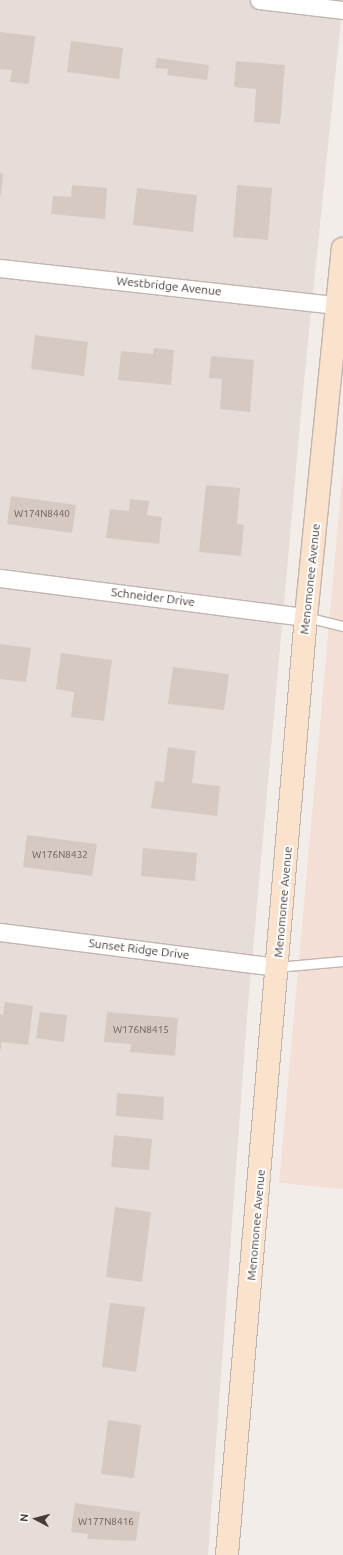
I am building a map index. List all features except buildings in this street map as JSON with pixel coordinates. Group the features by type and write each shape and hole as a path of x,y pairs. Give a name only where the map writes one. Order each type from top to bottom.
{"street":[{"path":"259,0 343,10"},
{"name":"Menomonee Avenue","path":"227,1555 306,617 343,249"},
{"name":"Westbridge Avenue","path":"0,268 338,305"},
{"name":"Schneider Drive","path":"0,578 306,617"},
{"name":"Sunset Ridge Drive","path":"0,932 277,967"}],"lane":[{"path":"306,617 343,626"},
{"path":"277,967 343,961"}],"shaded area":[{"path":"0,0 343,0 303,391 247,1017 208,1555 0,1555"},
{"path":"343,468 343,1189 279,1183"}]}
